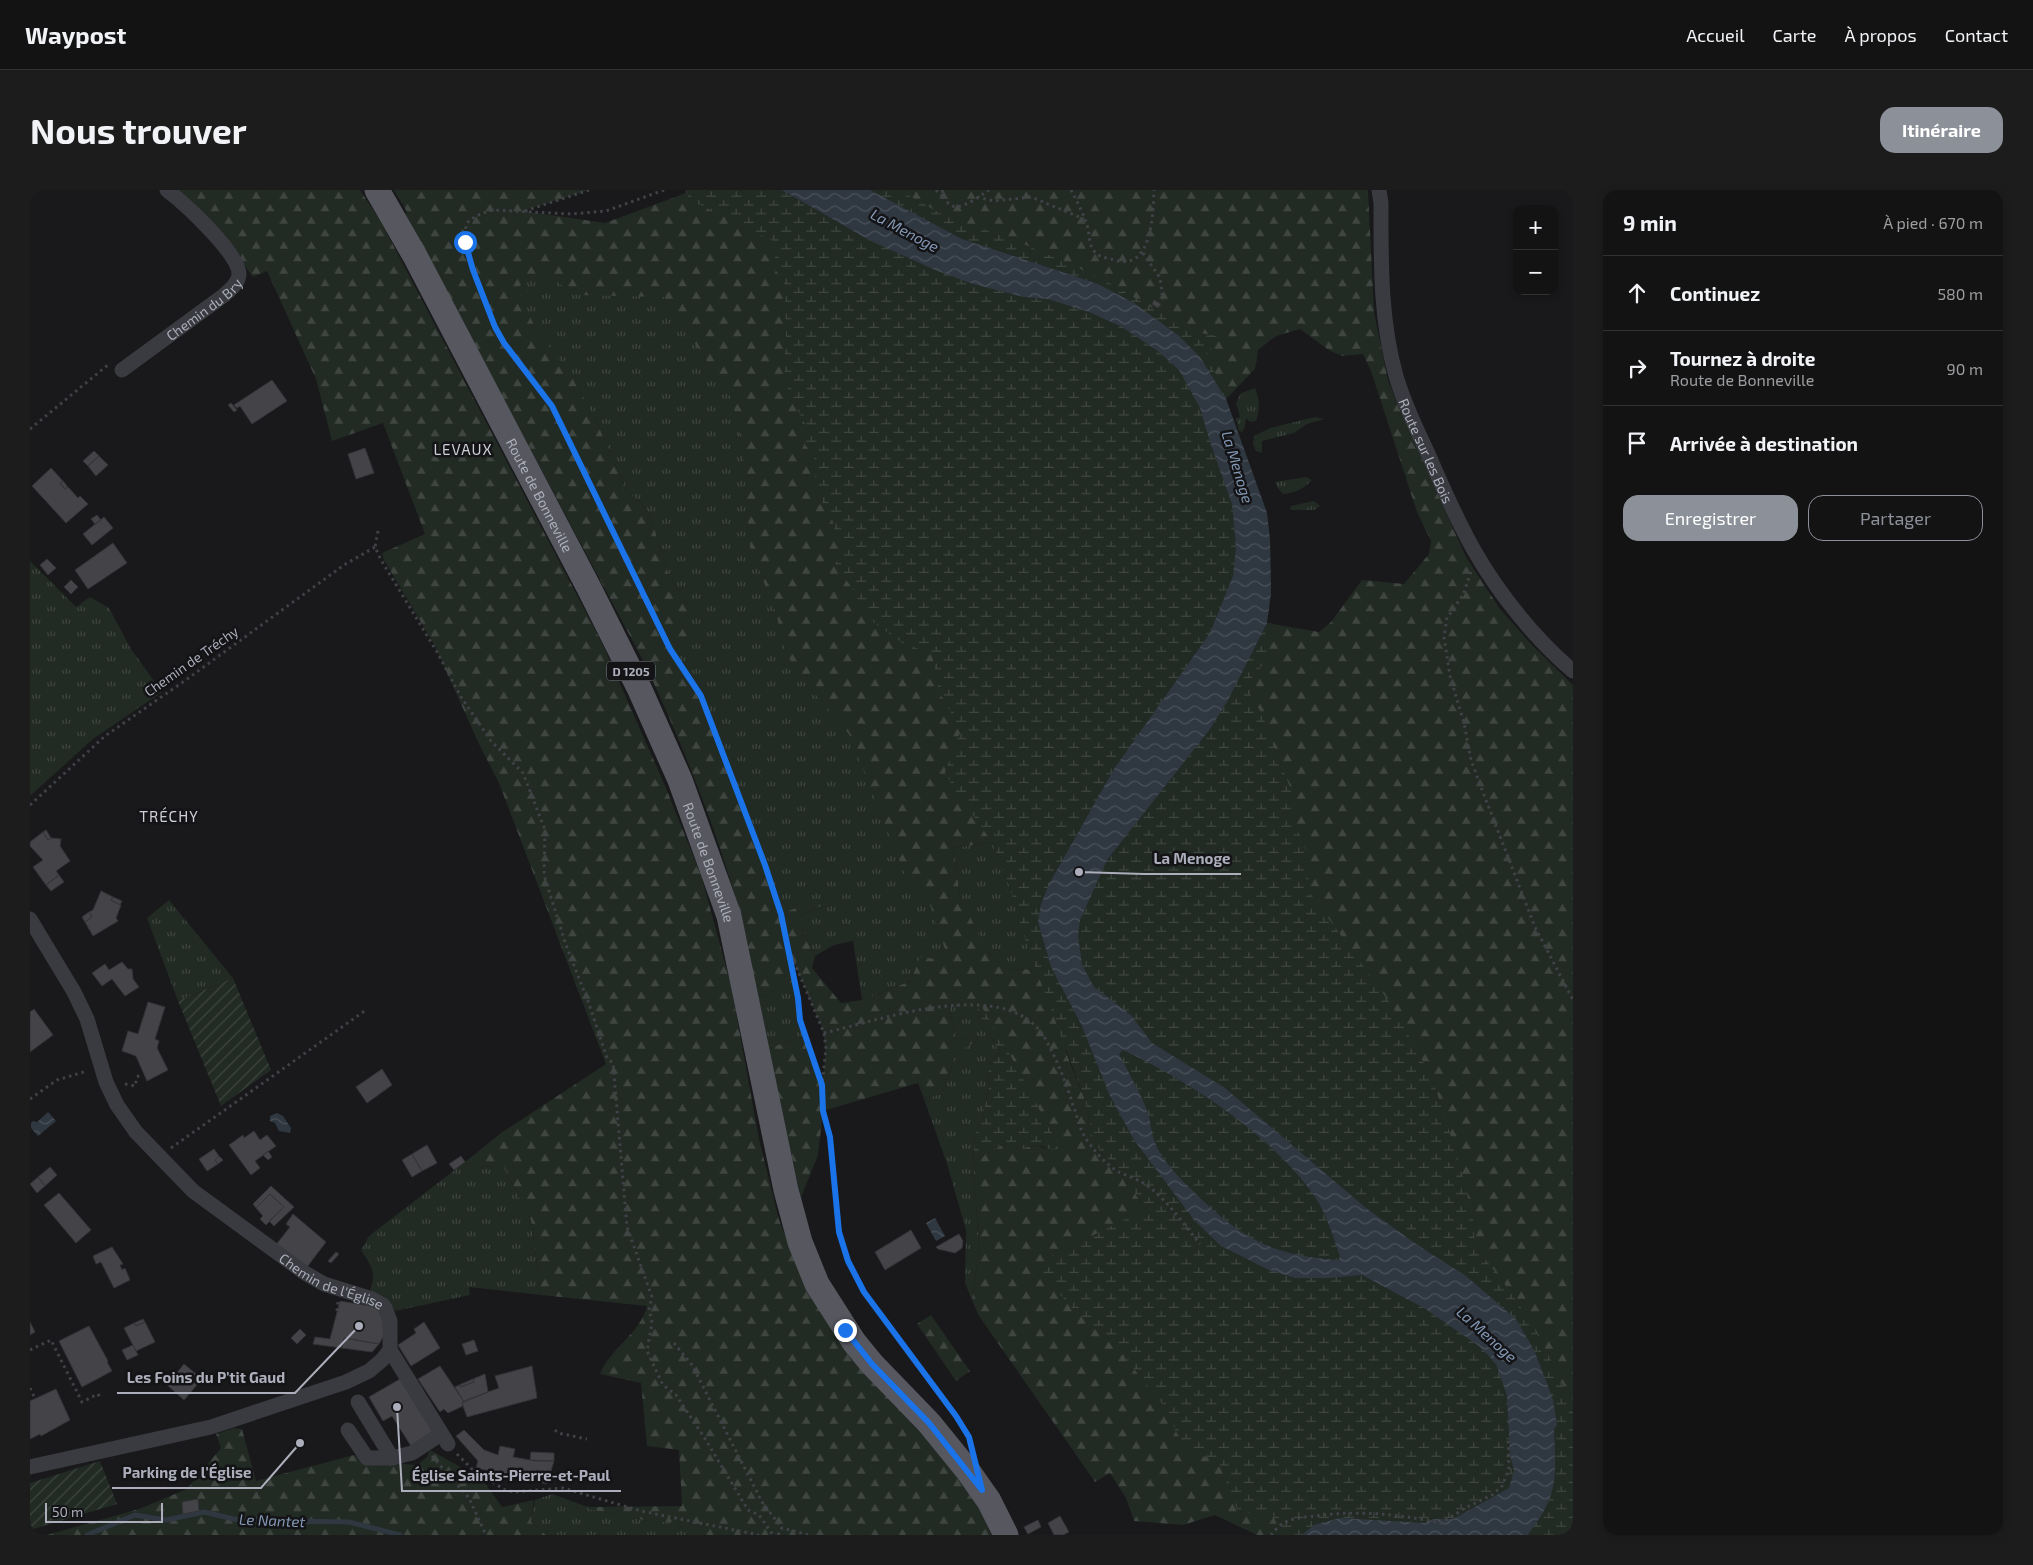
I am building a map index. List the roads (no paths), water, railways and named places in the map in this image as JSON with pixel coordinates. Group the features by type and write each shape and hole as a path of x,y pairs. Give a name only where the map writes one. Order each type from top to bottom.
{"main road":[{"name":"Route de Bonneville","path":"377,190 415,256 590,588 640,690 680,780 729,916 790,1210 800,1242 817,1284 854,1342 872,1364 929,1423 968,1471 989,1501 1006,1535"}],"street":[{"name":"Chemin du Bry","path":"122,370 223,296 238,280 238,268 224,247 189,208 167,190"},
{"name":"Route sur les Bois","path":"1379,190 1381,203 1381,286 1384,316 1396,375 1406,404 1451,506 1475,552 1492,578 1534,633 1573,671"},
{"name":"Chemin de l'Église","path":"30,919 74,992 87,1019 106,1082 117,1105 136,1132 193,1190 307,1275 324,1284 372,1299 383,1305 390,1321 390,1350"},
{"path":"30,1467 210,1427 274,1407 360,1377 377,1366 390,1350 445,1439 412,1453 392,1458 367,1458 348,1430"},
{"path":"358,1402 392,1458"}],"water":[{"name":"La Menoge","path":"782,190 870,190 962,239 1098,284 1134,303 1179,336 1200,357 1226,399 1267,513 1270,540 1271,593 1267,623 1227,702 1210,729 1107,860 1080,920 1078,936 1082,965 1094,987 1131,1015 1152,1043 1225,1088 1366,1208 1419,1246 1466,1276 1516,1319 1534,1350 1553,1399 1557,1425 1554,1429 1555,1473 1550,1497 1545,1509 1527,1535 1302,1535 1314,1525 1340,1518 1425,1523 1434,1519 1453,1519 1509,1488 1514,1471 1510,1455 1507,1396 1497,1366 1479,1346 1424,1308 1362,1275 1331,1278 1295,1278 1269,1270 1221,1246 1194,1220 1134,1140 1110,1096 1081,1024 1051,967 1038,922 1041,904 1049,884 1114,769 1210,633 1233,576 1236,546 1232,504 1200,408 1179,370 1159,352 1122,327 1089,312 1048,299 1024,297 973,284 935,270 869,240","holes":["1123,1050 1201,1093 1227,1111 1251,1130 1295,1172 1322,1208 1340,1257 1338,1260 1292,1254 1256,1240 1223,1218 1180,1178 1166,1162 1156,1145 1146,1108 1119,1054"]},
{"path":"48,1112 56,1121 38,1136 31,1128 31,1123 33,1121 37,1122"},
{"path":"277,1113 283,1116 291,1128 290,1133 279,1131 275,1123 270,1121 270,1116"},
{"path":"935,1218 945,1236 936,1241 926,1223"}],"waterway":[{"name":"Le Nantet","path":"87,1535 135,1515 166,1520 204,1512 238,1520 349,1522 400,1535"}],"place":[{"name":"La Menoge","path":"1079,872"},
{"name":"Les Foins du P'tit Gaud","path":"359,1326"},
{"name":"Église Saints-Pierre-et-Paul","path":"397,1407"},
{"name":"Parking de l'Église","path":"300,1443"}],"district":[{"name":"LEVAUX","path":"463,449"},
{"name":"TRÉCHY","path":"169,816"}]}
